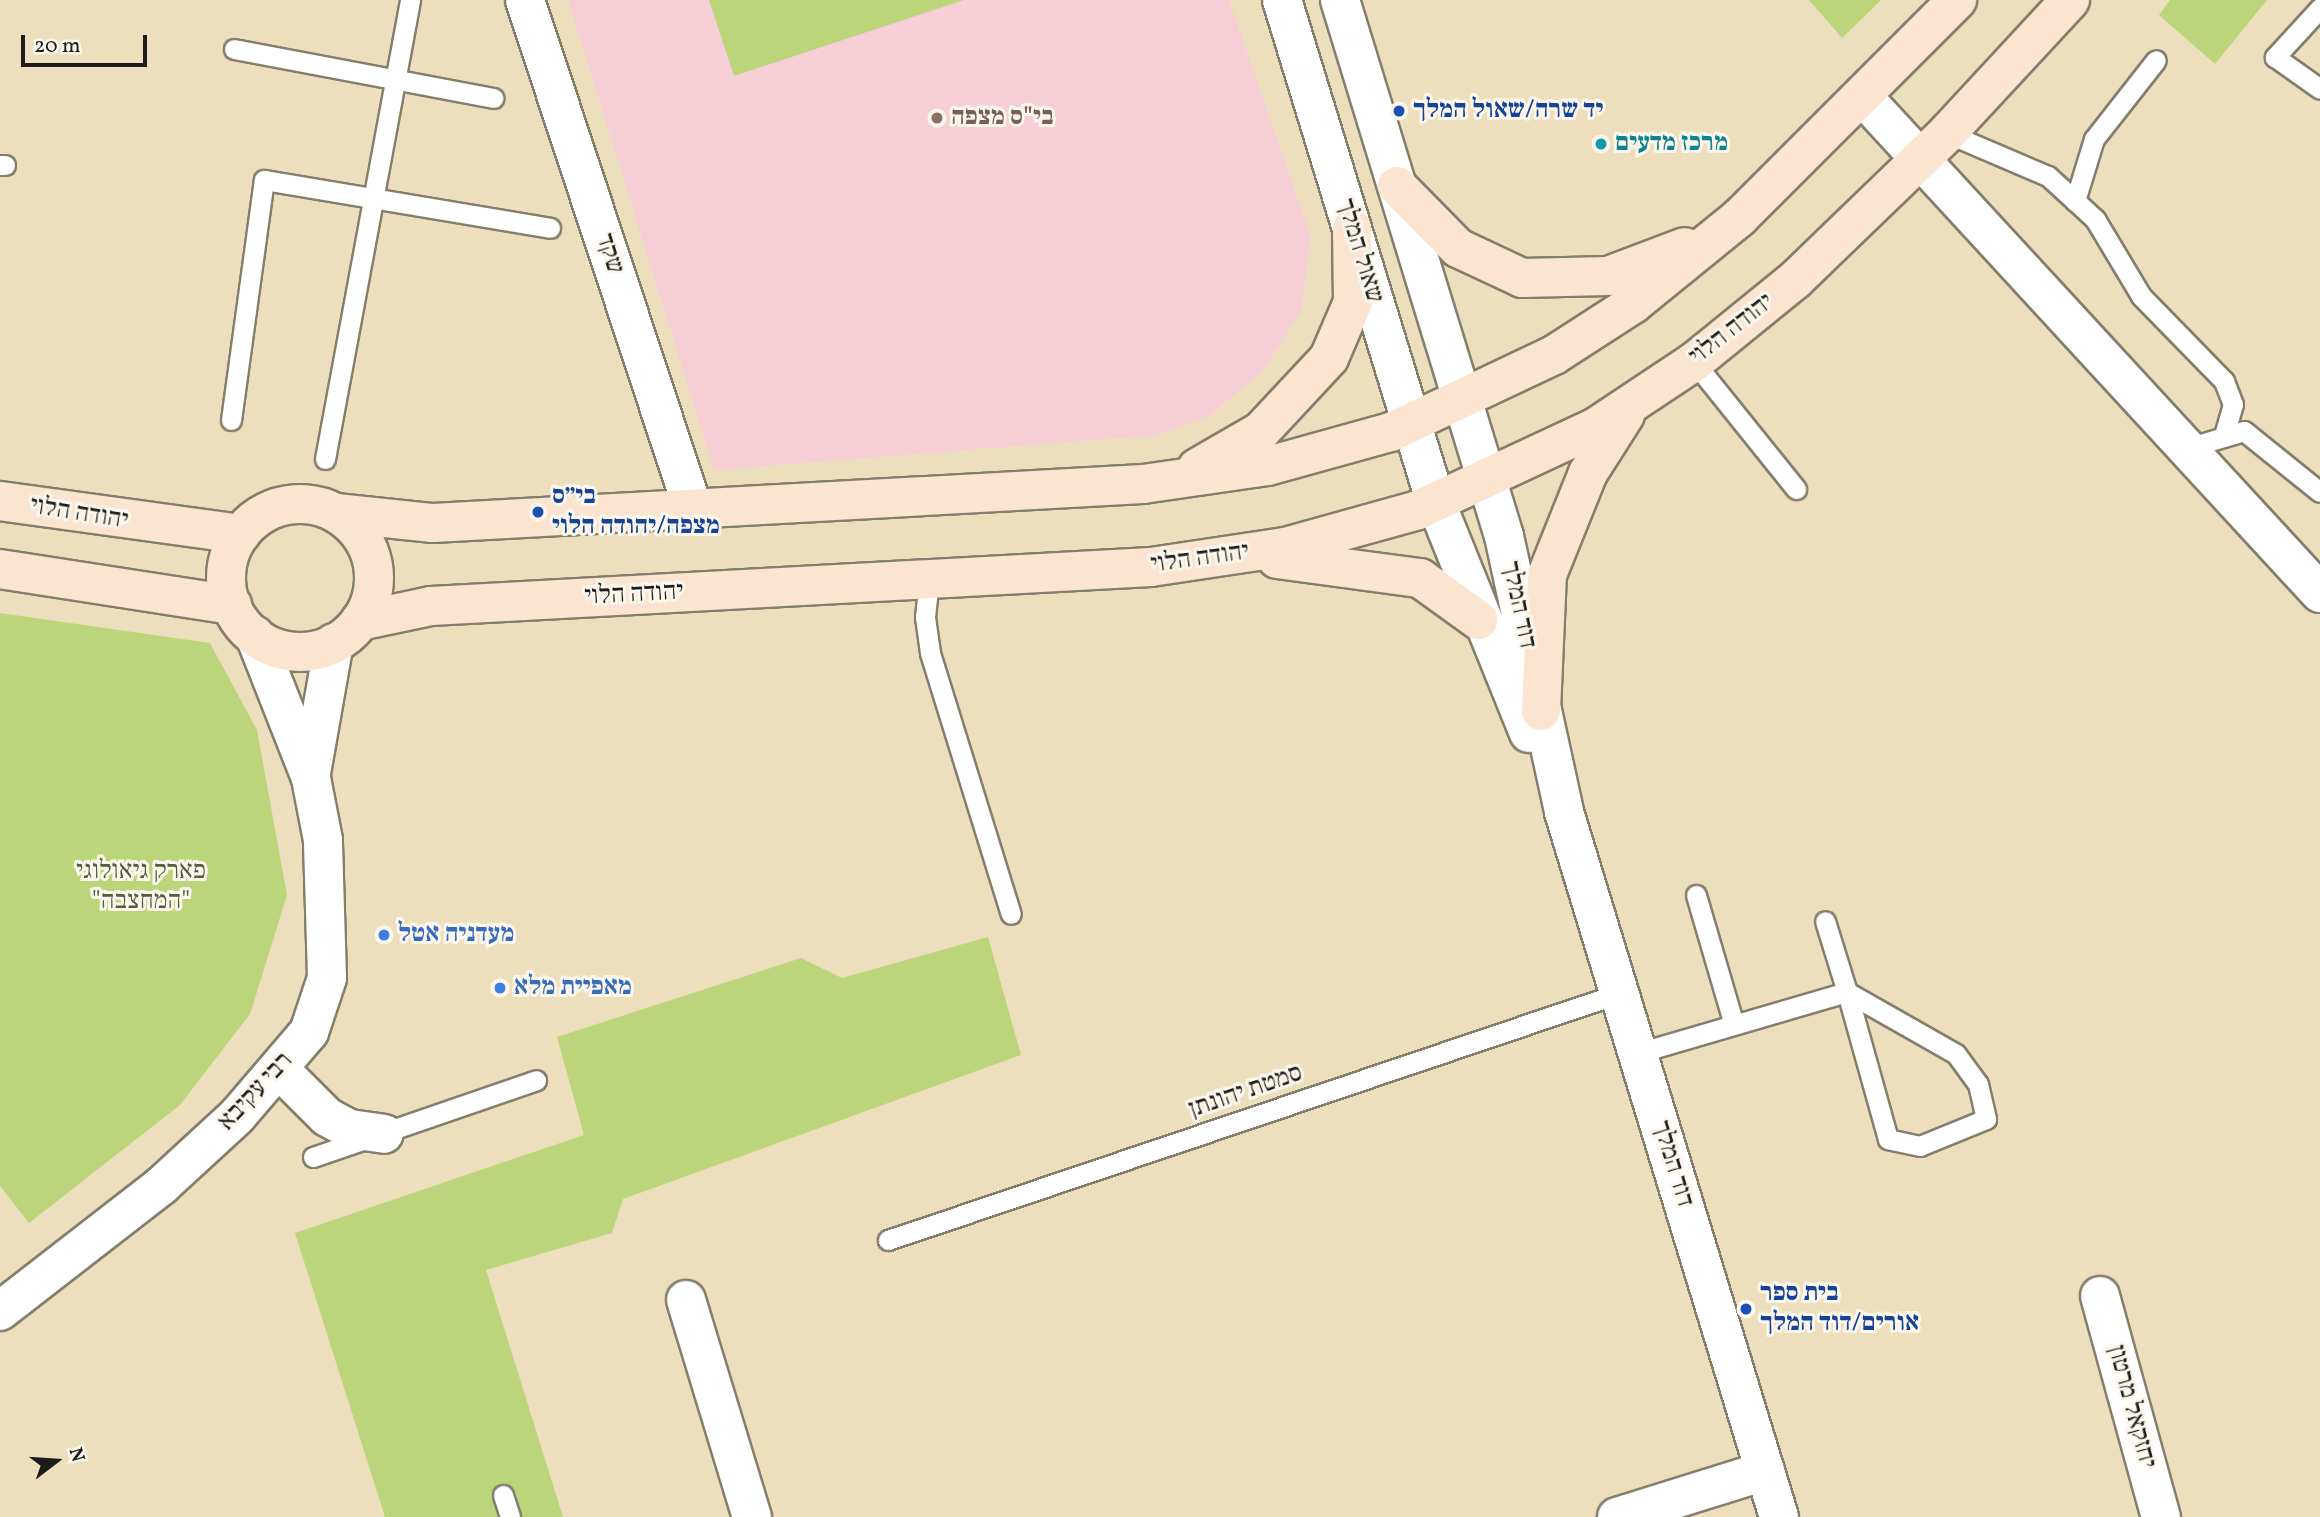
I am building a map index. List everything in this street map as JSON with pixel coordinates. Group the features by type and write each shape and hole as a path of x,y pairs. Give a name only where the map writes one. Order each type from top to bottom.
{"main road":[{"path":"336,513 362,539 371,562 373,586 347,632 294,651 255,636 232,605 228,563 241,534 285,505 433,523 1180,478 1268,466 1411,423 1463,401 1555,355 1633,304 1722,232 1864,98 1957,0"},
{"name":"יהודה הלוי","path":"347,632 431,606 1151,567 1285,547 1436,503 1488,480 1636,401 1694,362 1795,280 1934,145 2070,0"},
{"path":"1396,187 1458,248 1522,278 1608,276 1722,232"},
{"path":"1180,478 1261,431 1329,358 1353,302 1352,228"},
{"path":"1541,711 1541,612 1558,537 1607,438 1636,401"},
{"name":"יהודה הלוי","path":"0,501 241,534"},
{"path":"1230,556 1409,575 1446,592 1478,620"},
{"path":"0,569 232,605"}],"street":[{"name":"שקד","path":"525,0 693,509"},
{"name":"שאול המלך","path":"1282,0 1436,503"},
{"name":"שאול המלך","path":"1340,0 1488,480"},
{"path":"1864,98 1934,145 2186,448 2320,593"},
{"name":"דוד המלך","path":"1488,480 1564,812 1779,1517"},
{"name":"דוד המלך","path":"1436,503 1478,620 1564,812"},
{"name":"רבי עקיבא","path":"311,778 347,632"},
{"name":"רבי עקיבא","path":"0,1311 162,1186 280,1070 309,1032 327,978 324,852 311,778 255,636"},
{"path":"280,1070 327,1116 350,1129 384,1133"},
{"name":"יחזקאל מרטון","path":"2100,1296 2161,1517"},
{"path":"686,1300 752,1517"},
{"path":"1617,1517 1765,1471"}],"lane":[{"path":"325,459 369,198 410,0"},
{"path":"2320,8 2275,57 2320,89"},
{"path":"234,49 493,98"},
{"path":"2075,201 2094,139 2156,60"},
{"path":"1934,145 2048,176 2095,219 2141,296 2224,380 2233,404 2224,435"},
{"path":"231,419 264,180 550,228"},
{"path":"1694,362 1796,489"},
{"path":"2186,448 2244,431 2320,492"},
{"path":"929,579 925,617 930,653 1011,914"},
{"path":"1696,895 1734,1025"},
{"path":"1638,1053 1847,992 1956,1054 1978,1084 1986,1119 1920,1146 1888,1139 1847,992 1825,921"},
{"name":"סמטת יהונתן","path":"888,1240 1620,993"},
{"path":"313,1157 536,1080"},
{"path":"503,1495 510,1517"}],"shaded area":[{"name":"בי\"ס מצפה","path":"568,0 1229,0 1311,237 1301,311 1262,372 1209,416 1158,435 714,470"}],"green space":[{"path":"709,0 964,0 734,76"},
{"path":"1809,0 1881,0 1842,38"},
{"path":"2170,0 2267,0 2215,64 2159,15"},
{"name":"פארק גיאולוגי \"המחצבה\"","path":"0,613 210,643 257,730 287,895 250,1014 180,1105 29,1223 0,1186"},
{"path":"988,937 1021,1055 623,1199 612,1233 486,1270 563,1517 385,1517 295,1233 584,1135 557,1037 801,958 842,978"}],"place":[{"name":"יד שרה/שאול המלך","path":"1399,111"},
{"name":"בי\"ס מצפה","path":"937,118"},
{"name":"מרכז מדעים","path":"1601,144"},
{"name":"בי״ס מצפה/יהודה הלוי","path":"538,512"},
{"name":"מעדניה אטל","path":"384,935"},
{"name":"מאפיית מלא","path":"500,988"},
{"name":"בית ספר אורים/דוד המלך","path":"1746,1309"}]}
